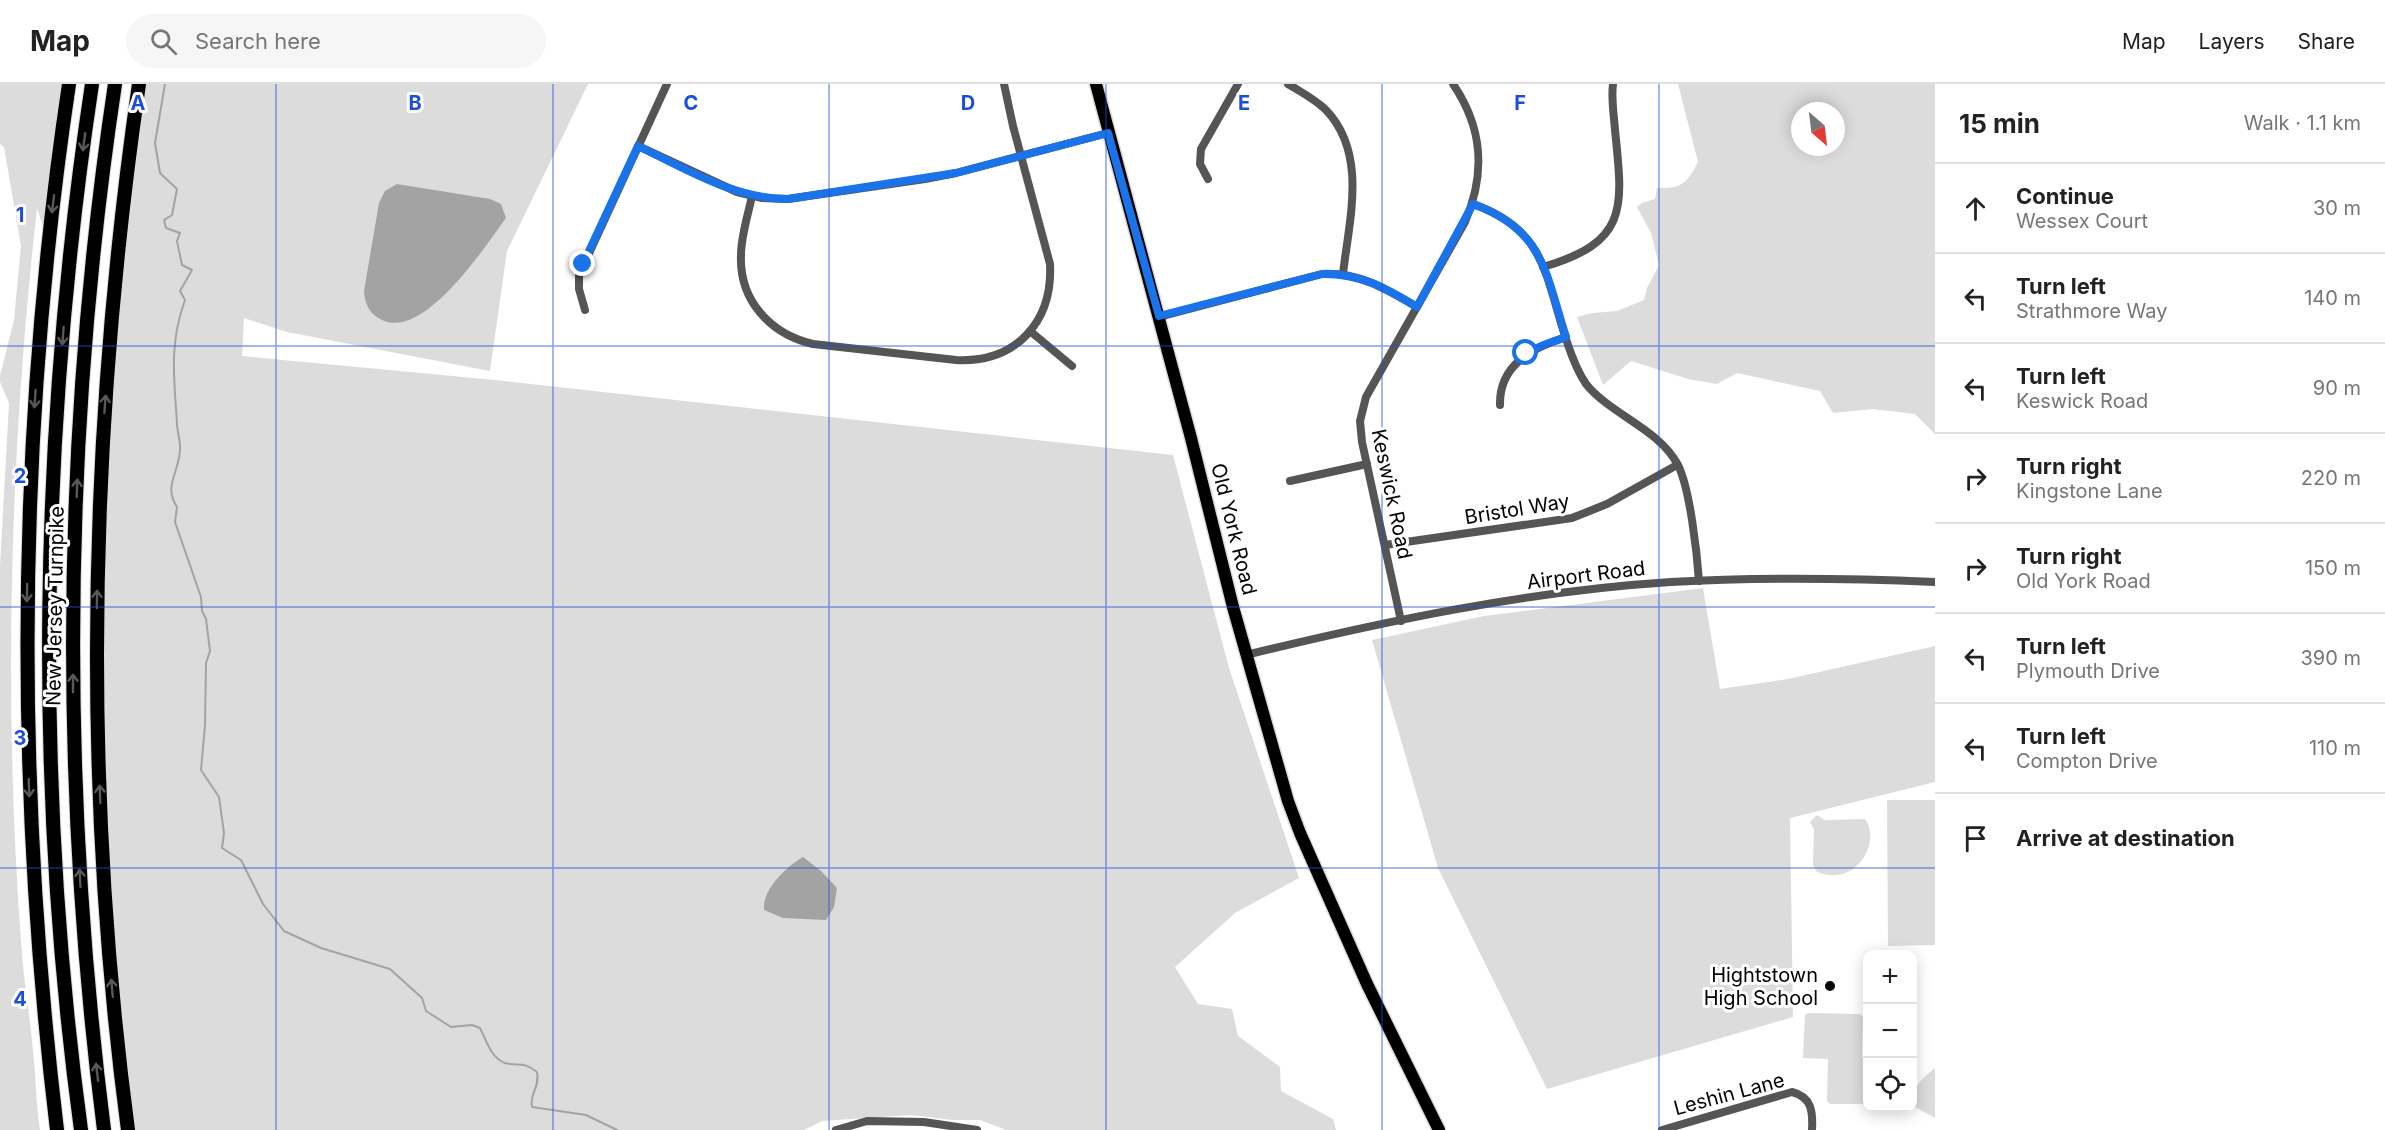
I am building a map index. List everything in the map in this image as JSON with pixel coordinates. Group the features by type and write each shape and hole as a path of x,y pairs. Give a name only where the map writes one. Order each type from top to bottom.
{"highway":[{"name":"New Jersey Turnpike","path":"57,1130 36,912 29,800 26,630 29,506 38,349 51,214 69,84"},
{"name":"New Jersey Turnpike","path":"81,1130 67,1007 58,894 52,782 50,612 55,442 64,318 75,206 92,84"},
{"name":"New Jersey Turnpike","path":"104,1130 91,1013 80,878 74,720 73,607 83,374 97,220 116,84"},
{"path":"128,1130 116,1031 103,863 97,717 97,593 109,346 118,244 140,84"}],"main road":[{"name":"Old York Road","path":"1095,84 1159,316 1246,655 1288,801 1362,973 1439,1130"}],"street":[{"path":"585,310 579,289 579,275 667,84"},
{"path":"752,196 741,247 743,280 753,304 761,315 782,332 798,340 829,346 969,361 1000,354 1021,341 1030,331 1044,307 1049,291 1050,264 1004,84"},
{"path":"1208,180 1200,164 1201,149 1238,84"},
{"path":"1288,84 1325,110 1342,133 1347,146 1353,182 1343,274"},
{"name":"Keswick Road","path":"1401,621 1367,464 1361,431 1362,410 1366,397 1473,204 1479,176 1477,141 1469,112 1453,84"},
{"path":"1543,267 1572,258 1590,248 1607,231 1617,212 1620,181 1612,98 1613,84"},
{"path":"638,146 726,188 752,196 788,199 925,179 1108,133"},
{"path":"1473,204 1494,212 1514,224 1533,246 1543,267 1576,368 1587,385 1655,438 1670,453 1685,484 1699,581"},
{"path":"1159,316 1322,274 1343,274 1376,283 1417,307"},
{"path":"1030,331 1072,366"},
{"path":"1500,405 1502,384 1519,359 1536,348 1566,337"},
{"path":"1290,481 1367,464"},
{"name":"Bristol Way","path":"1385,545 1572,518 1596,510 1677,465"},
{"name":"Airport Road","path":"1246,655 1321,636 1543,596 1699,581 1809,578 1935,582"},
{"name":"Leshin Lane","path":"1662,1130 1792,1092 1798,1093 1809,1102 1813,1115 1812,1130"},
{"path":"836,1130 867,1121 924,1122 976,1130"}],"shaded area":[{"path":"0,84 72,84 51,251 37,208 21,390 12,574 12,758 15,849 22,955 40,1130 0,1130 0,566 9,403 0,382 0,376 14,320 21,246 4,147 0,144"},
{"path":"139,84 588,84 507,251 490,371 287,332 244,318 242,356 495,380 1173,455 1229,668 1299,878 1235,913 1175,967 1198,1004 1232,1009 1238,1036 1280,1067 1281,1091 1333,1119 1336,1130 1006,1130 980,1120 953,1120 911,1115 822,1121 804,1130 123,1130 98,891 93,795 91,671 93,547 111,257 118,187"},
{"path":"1678,84 1935,84 1935,434 1915,414 1872,409 1833,413 1820,391 1737,373 1717,384 1688,379 1631,361 1603,385 1577,317 1617,311 1644,300 1647,288 1659,265 1651,233 1637,207 1655,199 1657,188 1678,186 1690,175 1698,162"},
{"path":"397,184 490,199 501,204 506,218 451,288 416,317 398,323 382,320 374,315 365,300 364,291 379,203 385,191"},
{"path":"1703,588 1720,689 1788,679 1935,646 1935,782 1790,818 1793,1017 1547,1089 1438,868 1372,640 1484,616"},
{"path":"1887,800 1935,800 1935,945 1888,946"},
{"path":"1817,815 1824,820 1865,819 1869,827 1869,845 1866,854 1854,868 1846,873 1829,875 1817,872 1813,865 1814,829 1810,822"},
{"path":"803,857 837,888 834,907 826,920 783,918 764,910 767,894 776,879"},
{"path":"1808,1013 1860,1014 1863,1017 1863,1104 1830,1104 1827,1101 1828,1059 1803,1058 1805,1015"},
{"path":"1935,1068 1935,1118 1917,1108 1917,1086"}],"waterway":[{"path":"165,84 155,143 160,173 177,189 172,215 164,220 166,228 180,233 177,241 182,265 192,270 180,291 185,300 177,331 174,361 180,447 171,492 177,507 175,522 201,597 202,611 206,619 210,651 206,663 205,725 201,770 219,797 224,833 222,848 241,860 263,904 284,931 321,948 390,969 422,998 426,1011 451,1027 472,1025 480,1028 490,1048 500,1061 524,1065 537,1072 538,1078 531,1102 532,1107 586,1115 617,1130"}],"place":[{"name":"Hightstown High School","path":"1830,986"}],"route":[{"path":"583,264 638,146 737,192 762,198 788,199 956,173 1108,133 1159,316 1296,279 1336,273 1380,285 1417,307 1473,204 1494,212 1514,224 1533,246 1541,262 1566,337 1526,353"}]}
